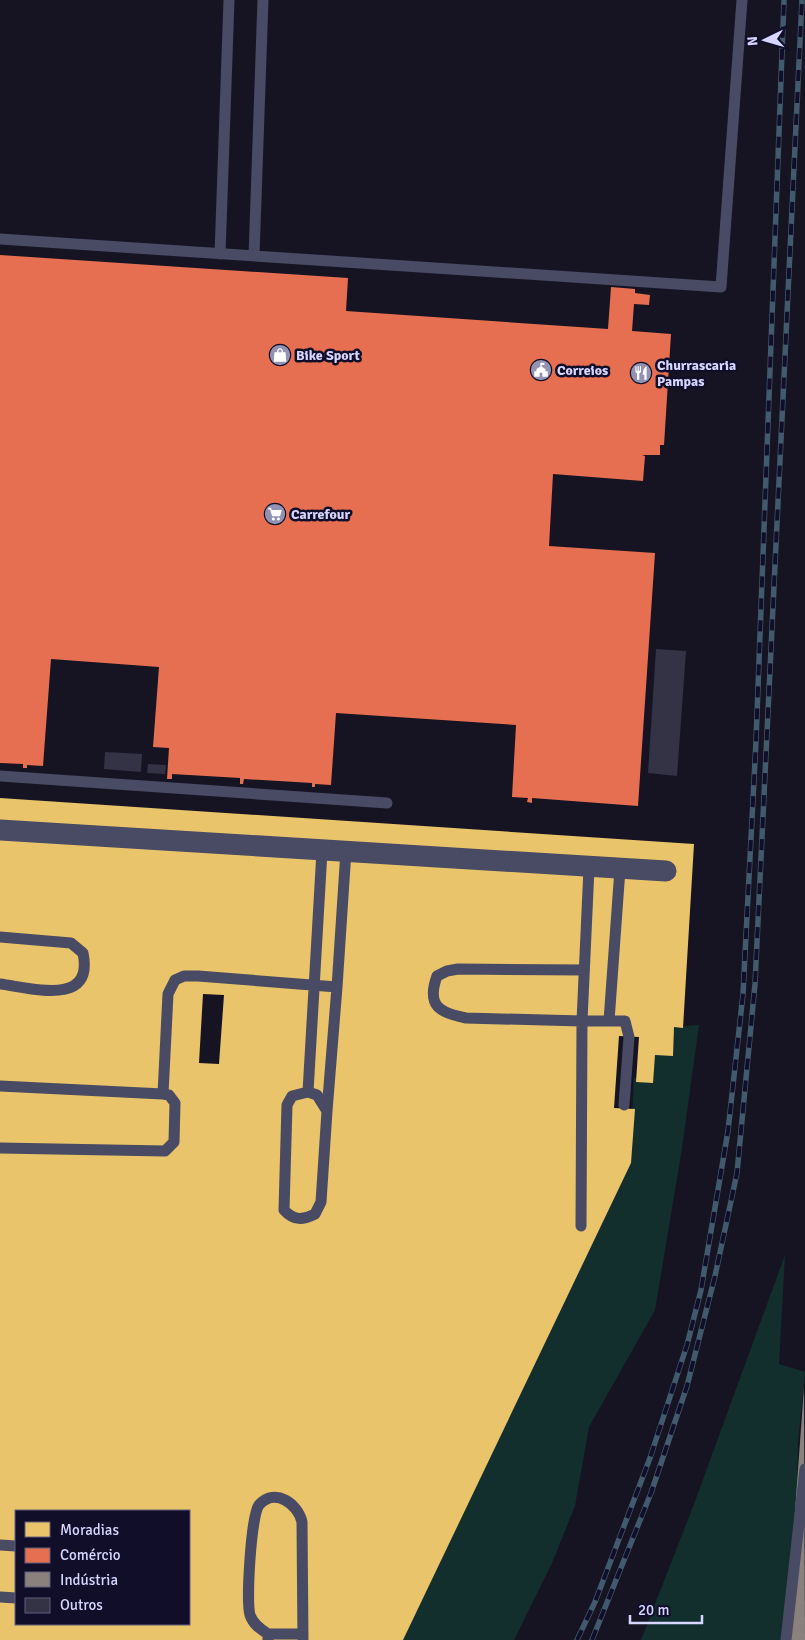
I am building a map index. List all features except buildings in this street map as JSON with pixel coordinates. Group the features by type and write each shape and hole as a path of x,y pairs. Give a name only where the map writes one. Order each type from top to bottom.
{"street":[{"path":"0,830 589,868 666,871"}],"lane":[{"path":"220,254 230,0"},
{"path":"254,256 263,0"},
{"path":"0,239 721,287 742,0"},
{"path":"0,776 387,803"},
{"path":"308,1092 322,850"},
{"path":"327,1111 317,1095 308,1092 292,1096 287,1104 284,1210 296,1219 316,1214 321,1202 346,852"},
{"path":"581,1226 582,1021 589,868"},
{"path":"609,1021 620,869"},
{"path":"0,938 71,943 83,953 86,967 76,986 59,991 0,984"},
{"path":"584,970 458,969 447,971 437,976 433,992 435,1002 440,1010 466,1018 582,1021 625,1020 629,1028 624,1105"},
{"path":"163,1094 168,994 175,980 184,976 198,976 337,987"},
{"path":"0,1086 163,1094 169,1096 175,1103 174,1142 165,1151 0,1148"},
{"path":"786,1640 805,1469"},
{"path":"270,1499 283,1499 293,1503 300,1512 302,1522 303,1637 268,1637 254,1623 248,1607 252,1530 260,1505 270,1499"},
{"path":"0,1545 15,1546"},
{"path":"0,1597 15,1598"}],"green space":[{"path":"699,1025 682,1148 655,1310 589,1427 575,1506 552,1563 514,1640 399,1640 630,1157 634,1078 650,1076 652,1048 672,1027"},
{"path":"785,1255 779,1364 805,1372 798,1442 795,1600 788,1640 641,1640 694,1504"}],"railway":[{"path":"577,1640 595,1602 650,1458 687,1345 701,1290 728,1131 743,994 756,741 784,0"},
{"path":"592,1640 651,1493 687,1386 715,1276 737,1173 755,984 802,0"}],"place":[{"name":"Bike Sport","path":"280,355"},
{"name":"Correios","path":"541,370"},
{"name":"Churrascaria Pampas","path":"641,373"},
{"name":"Carrefour","path":"275,514"}]}
